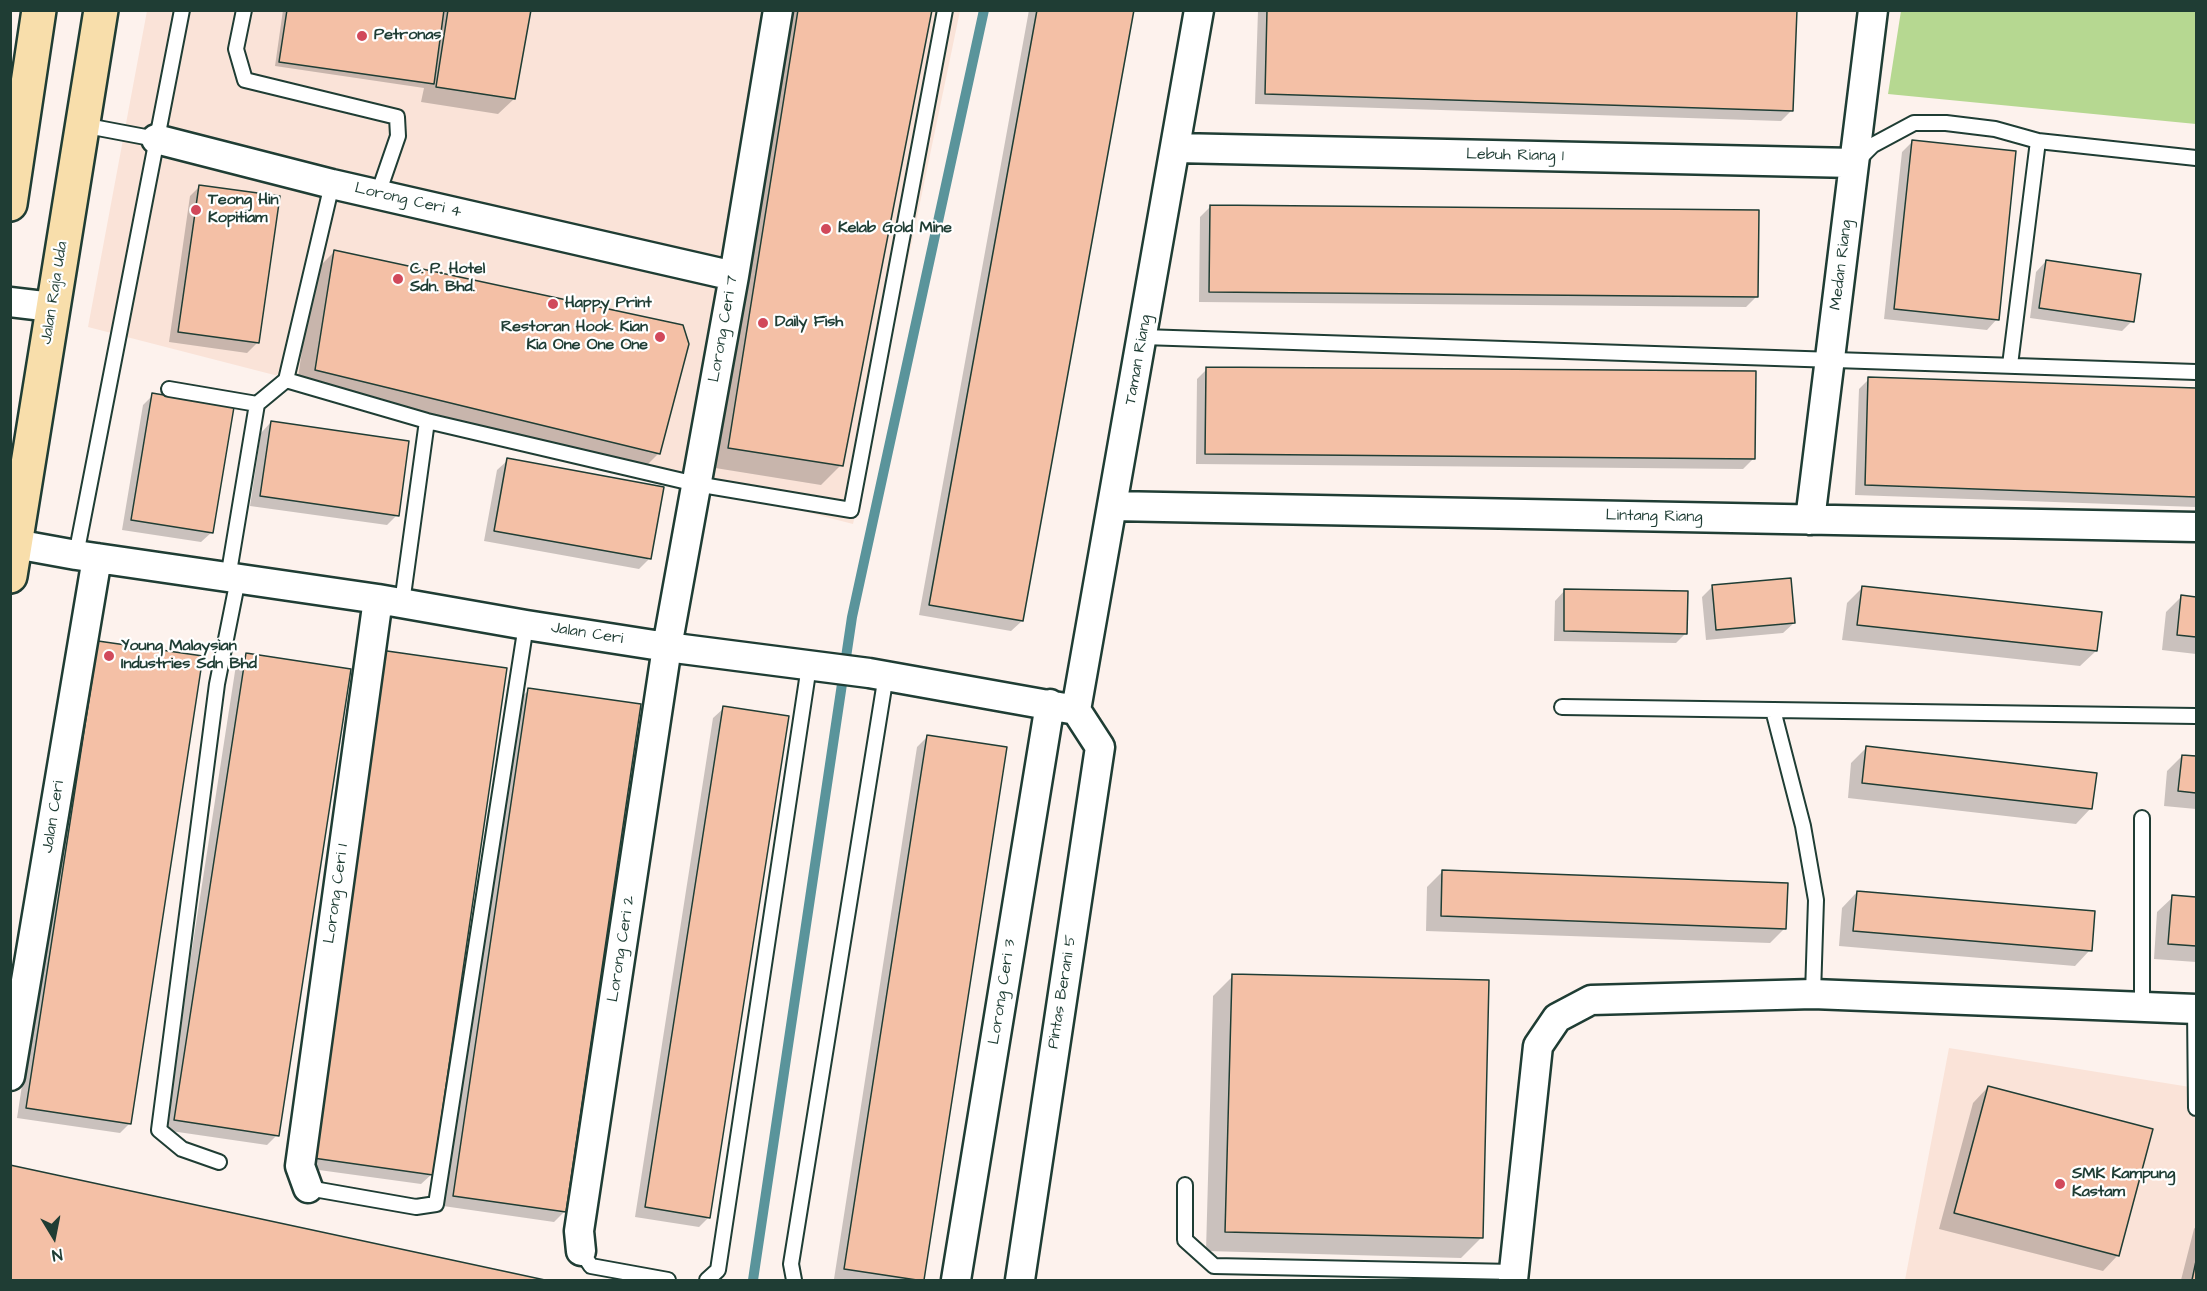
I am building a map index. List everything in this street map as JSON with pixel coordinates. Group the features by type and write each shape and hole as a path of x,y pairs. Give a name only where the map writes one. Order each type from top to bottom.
{"main road":[{"path":"10,204 39,10"},
{"name":"Jalan Raja Uda","path":"10,576 13,543 100,10"}],"street":[{"name":"Lorong Ceri 7","path":"667,647 734,276 778,10"},
{"name":"Taman Riang","path":"1063,707 1113,506 1199,10"},
{"name":"Medan Riang","path":"1810,520 1873,10"},
{"name":"Lorong Ceri 4","path":"156,139 332,184 734,276"},
{"name":"Lebuh Riang 1","path":"1176,148 1854,164"},
{"path":"10,302 52,308"},
{"name":"Lintang Riang","path":"1113,506 2196,527"},
{"name":"Jalan Ceri","path":"13,543 390,601 667,647 878,674 1063,707"},
{"name":"Jalan Ceri","path":"10,1076 86,556"},
{"name":"Lorong Ceri 1","path":"308,1188 300,1166 390,601"},
{"name":"Lorong Ceri 2","path":"581,1251 579,1231 667,647"},
{"name":"Lorong Ceri 3","path":"956,1281 1063,707"},
{"name":"Pintas Berani 5","path":"1020,1281 1100,747 1063,707"},
{"path":"1514,1276 1538,1046 1557,1018 1591,1000 1813,994 2196,1009"}],"lane":[{"path":"86,556 156,139 182,10"},
{"path":"244,10 236,49 245,80 397,117 398,136 378,194"},
{"path":"286,380 427,421 696,484 851,510 945,10"},
{"path":"1854,164 1873,145 1914,123 1946,123 1995,129 2038,141 2196,158"},
{"name":"Lorong Ceri 4","path":"82,125 156,139"},
{"path":"2010,365 2038,141"},
{"path":"219,1162 182,1149 159,1130 217,684 257,404 286,380 332,184"},
{"path":"1143,337 2196,372"},
{"path":"169,389 257,404"},
{"path":"390,601 427,421"},
{"path":"308,1188 416,1206 435,1204 526,625"},
{"path":"707,1281 718,1270 816,667"},
{"path":"794,1281 791,1264 878,674"},
{"path":"1562,707 2196,716"},
{"path":"1773,710 1803,826 1816,900 1813,994"},
{"path":"2142,818 2142,1007"},
{"path":"2196,1009 2196,1108"},
{"path":"1185,1185 1185,1240 1214,1266 1514,1276"},
{"path":"581,1251 591,1266 668,1281"}],"shaded area":[{"path":"147,11 960,11 853,524 88,327"},
{"name":"SMK Kampung Kastam","path":"1949,1048 2196,1088 2196,1280 1905,1280"}],"green space":[{"path":"1901,11 2196,11 2196,124 1888,94"}],"building":[{"name":"Petronas","path":"287,10 444,10 434,84 279,62"},
{"path":"448,10 531,10 515,99 436,87"},
{"name":"Kelab Gold Mine","path":"798,10 932,10 843,466 728,448"},
{"path":"1037,10 1134,10 1023,621 929,605"},
{"path":"1267,10 1797,10 1793,111 1265,94"},
{"path":"1912,140 2016,151 1999,320 1894,309"},
{"path":"199,185 280,196 259,343 178,332"},
{"path":"1210,205 1759,210 1758,297 1209,292"},
{"path":"334,250 683,325 689,344 660,454 315,370"},
{"path":"2046,260 2141,274 2134,322 2039,308"},
{"path":"1206,367 1756,371 1755,459 1205,454"},
{"path":"1868,377 2196,388 2196,497 1865,485"},
{"path":"152,393 234,407 213,533 131,520"},
{"path":"271,421 409,441 399,516 260,496"},
{"path":"507,458 664,487 651,559 494,531"},
{"path":"1791,578 1795,623 1716,630 1712,585"},
{"path":"1862,586 2102,612 2097,651 1857,625"},
{"path":"1564,589 1688,591 1687,634 1564,631"},
{"path":"2181,595 2196,597 2196,637 2177,635"},
{"path":"98,641 203,656 131,1124 26,1108"},
{"path":"380,650 507,668 433,1175 306,1157"},
{"path":"246,653 351,669 279,1136 174,1120"},
{"path":"528,688 641,704 566,1212 453,1196"},
{"path":"723,706 789,716 710,1218 645,1207"},
{"path":"927,735 1007,747 924,1280 917,1280 844,1269"},
{"path":"1866,746 2097,773 2092,809 1862,783"},
{"path":"2182,755 2196,756 2196,793 2178,791"},
{"path":"1442,870 1788,883 1786,929 1441,916"},
{"path":"1857,891 2095,911 2092,951 1853,931"},
{"path":"2172,895 2196,897 2196,946 2168,944"},
{"path":"1232,974 1489,980 1483,1238 1225,1232"},
{"path":"1988,1086 2153,1129 2119,1256 1954,1213"},
{"path":"10,1165 545,1280 10,1280"},
{"path":"2196,1261 2196,1280 2192,1280"}],"waterway":[{"path":"753,1280 852,617 984,10"}],"place":[{"name":"Petronas","path":"362,36"},
{"name":"Teong Hin Kopitiam","path":"196,210"},
{"name":"Kelab Gold Mine","path":"826,229"},
{"name":"C. P. Hotel Sdn. Bhd.","path":"398,279"},
{"name":"Happy Print","path":"553,304"},
{"name":"Daily Fish","path":"763,323"},
{"name":"Restoran Hook Kian Kia One One One","path":"660,337"},
{"name":"Young Malaysian Industries Sdn Bhd","path":"109,656"},
{"name":"SMK Kampung Kastam","path":"2060,1184"}]}
